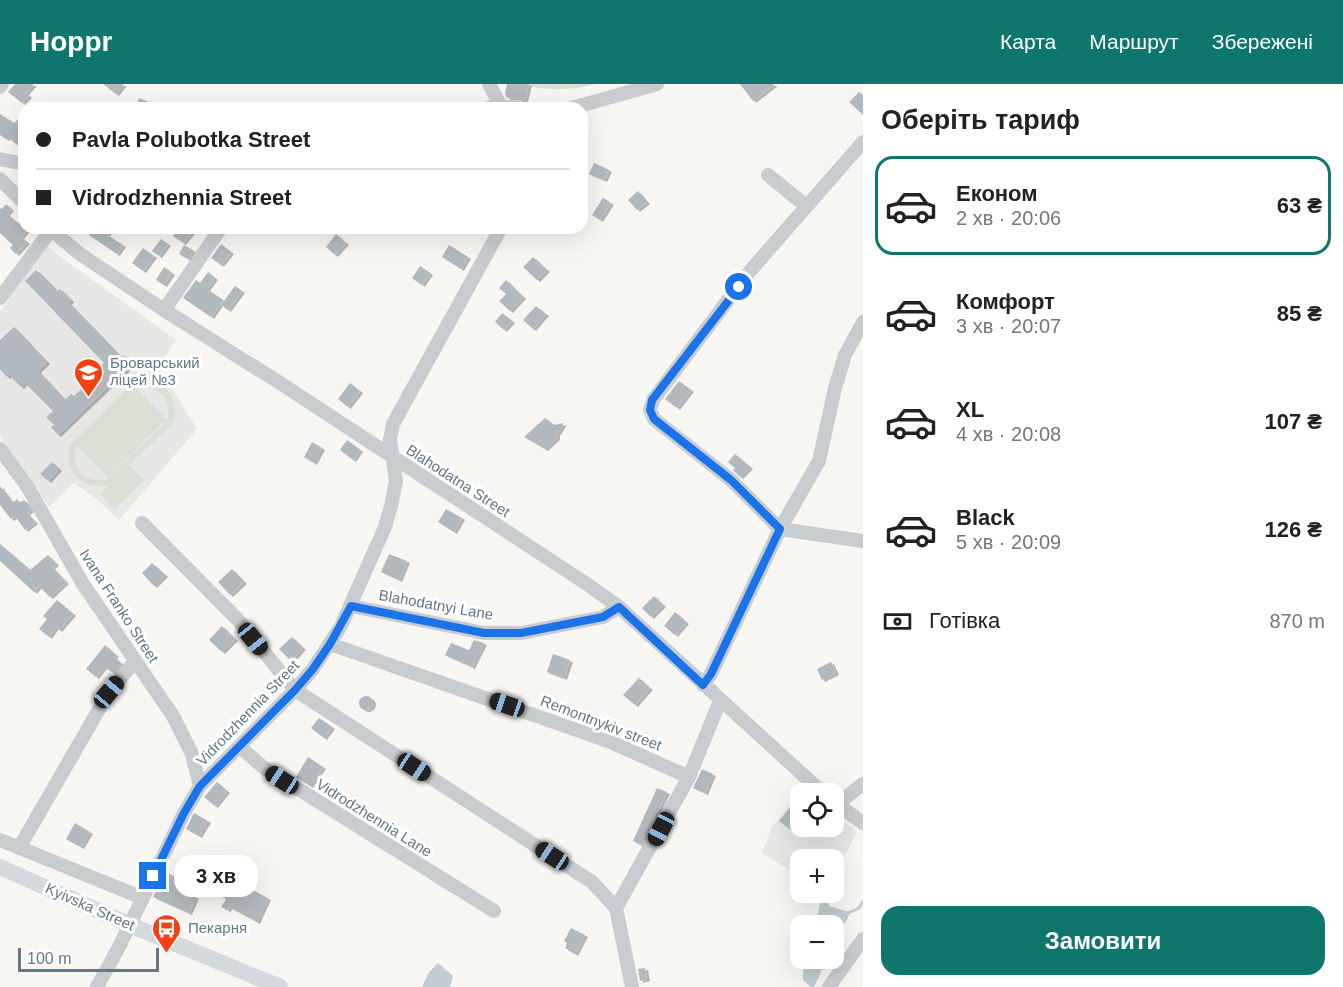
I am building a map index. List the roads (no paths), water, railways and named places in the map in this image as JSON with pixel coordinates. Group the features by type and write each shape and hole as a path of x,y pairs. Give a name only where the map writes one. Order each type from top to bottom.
{"main road":[{"name":"Kyivska Street","path":"0,867 130,925 280,987"}],"street":[{"path":"489,84 495,102"},
{"path":"588,103 657,84"},
{"path":"863,142 750,271 652,400 650,410 654,419 731,480 780,529 863,541"},
{"path":"0,159 18,163"},
{"path":"768,175 806,206"},
{"path":"0,178 18,197"},
{"path":"0,298 46,234"},
{"name":"Blahodatna Street","path":"56,234 80,254 164,310 280,383 619,607 812,783"},
{"path":"164,310 216,234"},
{"name":"Vidrodzhennia Street","path":"97,987 184,813 200,786 295,690 330,644 351,606 385,527 396,481 390,440 393,424 498,234"},
{"path":"703,685 711,674 780,529 819,461 835,388 845,355 863,322"},
{"name":"Ivana Franko Street","path":"0,449 27,486 83,584 173,716 192,754 200,786"},
{"path":"142,523 239,621 295,690 592,882 616,908 632,987"},
{"name":"Blahodatnyi Lane","path":"351,606 484,633 521,633 603,617 619,607"},
{"name":"Remontnykiv street","path":"330,644 614,743 689,777"},
{"path":"20,848 109,692 135,661"},
{"path":"616,908 689,777 720,701"},
{"name":"Vidrodzhennia Lane","path":"240,747 262,767 494,911"},
{"path":"844,797 863,784"},
{"path":"844,809 863,823"},
{"path":"0,840 143,898"},
{"path":"829,987 863,939"}],"waterway":[{"path":"850,912 859,908 863,901"}],"place":[{"name":"Броварський ліцей №3","path":"89,398"},
{"name":"Пекарня","path":"167,954"}]}
